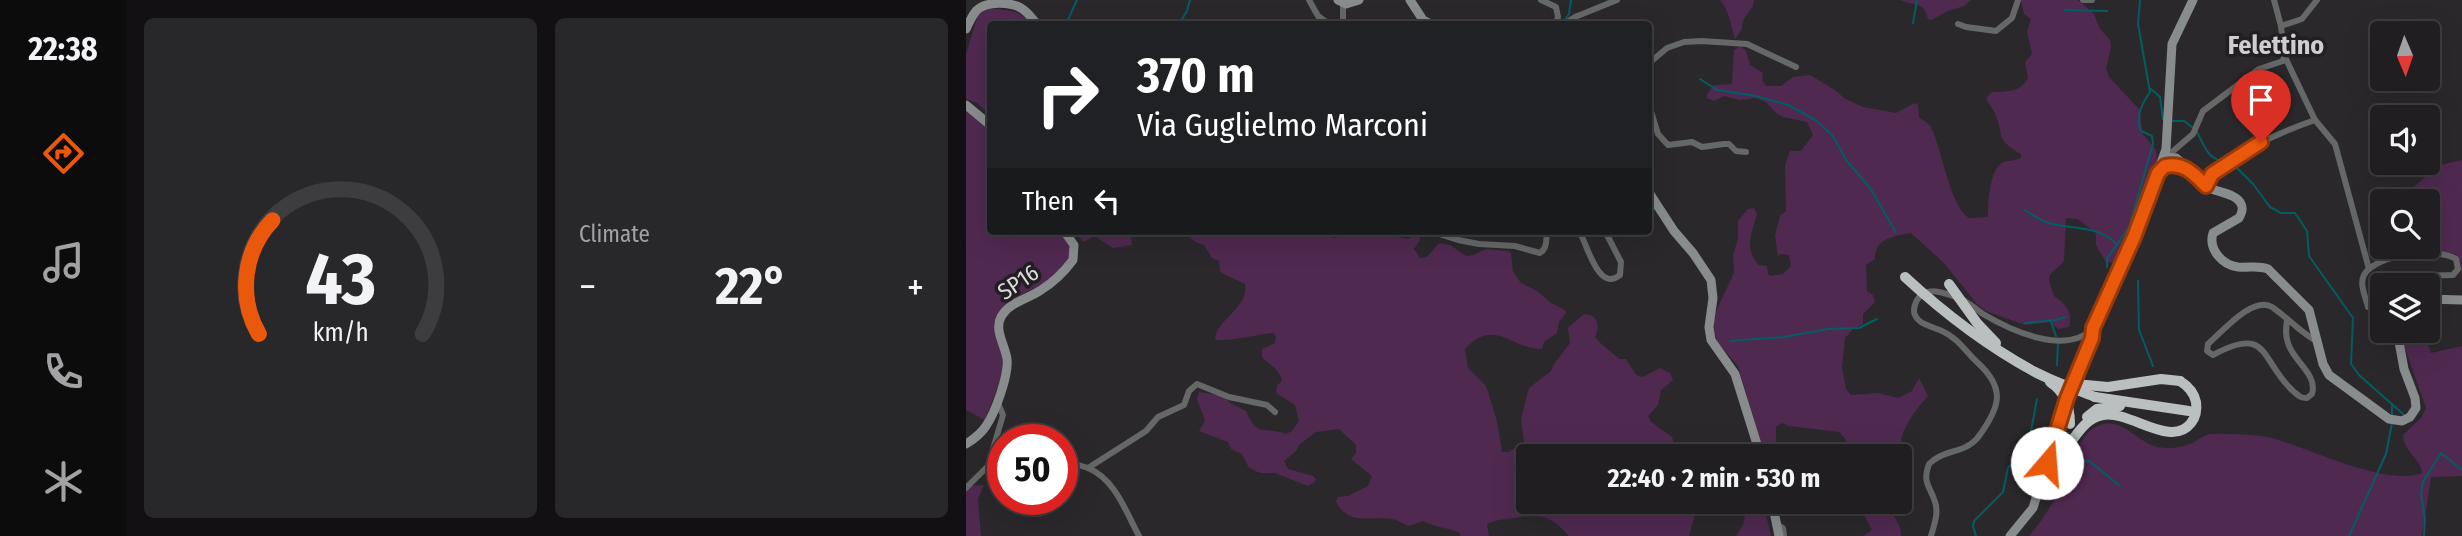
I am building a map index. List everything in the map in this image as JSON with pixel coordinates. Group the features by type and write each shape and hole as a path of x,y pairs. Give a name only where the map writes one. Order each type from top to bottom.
{"highway":[{"path":"1905,277 1944,313 2061,391 2068,405 2070,443"},
{"path":"1947,280 1977,323 2014,359"},
{"path":"2036,373 2095,387 2161,379 2180,381 2190,389 2197,405 2193,421 2184,429 2167,432 2121,416 2105,415 2087,423 2070,443"},
{"path":"2036,373 2095,397 2189,411"},
{"path":"2070,443 2080,424 2097,409 2144,405"}],"street":[{"path":"1309,0 1318,16 1325,21"},
{"path":"1343,21 1340,1 1351,4 1359,0"},
{"path":"1410,0 1425,21"},
{"path":"1541,0 1556,7 1557,21"},
{"path":"1569,21 1617,0"},
{"path":"1958,24 1996,31 2012,18 2018,0"},
{"path":"2083,0 2092,0"},
{"path":"2010,536 2033,508 2067,398 2092,338 2093,328 2134,237 2158,173 2169,156 2171,52 2193,0"},
{"path":"2169,156 2188,139 2203,111 2259,69 2283,61 2281,26 2274,0"},
{"path":"2281,26 2302,19 2317,0"},
{"path":"966,29 983,2 1007,4 1022,9 1034,21"},
{"path":"1652,60 1659,52 1675,44 1711,41 1747,44 1796,67"},
{"path":"2284,55 2315,120 2335,144 2369,269"},
{"path":"966,105 987,122"},
{"path":"1652,115 1658,134 1668,145 1692,142 1702,147 1730,144 1736,151 1746,152"},
{"path":"2206,186 2212,174 2280,132 2315,120"},
{"path":"2169,156 2191,171 2206,186 2235,198 2242,208 2239,218 2213,233 2211,245 2216,254 2224,262 2236,267 2260,266 2268,269 2309,310 2323,364 2329,374 2384,415 2397,421 2410,417 2416,408 2399,343"},
{"path":"2191,171 2212,174"},
{"path":"1652,197 1711,281 1713,298 1710,340 1735,374 1757,444"},
{"name":"SP16","path":"966,444 984,429 997,401 1008,366 999,331 1000,319 1014,304 1051,283 1073,260 1074,244 1067,235"},
{"path":"1445,235 1479,244 1515,246 1540,253 1547,243 1546,235"},
{"path":"1582,237 1600,275 1609,280 1620,275 1621,262 1607,235"},
{"path":"2368,307 2363,276 2369,269 2401,254 2448,255 2456,259 2458,270 2454,275 2440,275"},
{"path":"1931,536 1937,511 1935,499 1926,482 1929,464 1941,455 1974,442 1995,409 1998,391 1990,375 1960,343 1941,330 1920,322 1915,316 1914,307 1918,298 1925,293 1941,292 2037,338 2074,340 2082,338 2093,328"},
{"path":"2440,299 2462,300"},
{"path":"2287,320 2288,344 2313,386 2312,394 2308,398 2299,397 2283,382 2267,355 2252,344 2234,344 2213,355 2207,351 2208,344 2256,305 2271,307 2318,342"},
{"path":"1088,468 1146,431 1158,417 1184,405 1189,391 1197,384 1229,397 1267,405 1275,412"},
{"path":"997,401 1003,415 1000,424"},
{"path":"1078,465 1098,472 1108,482 1139,536"},
{"path":"966,488 987,467"},
{"path":"1775,514 1782,536"}],"shaded area":[{"path":"1720,0 1754,0 1735,39 1728,13"},
{"path":"1900,0 1971,0 1964,6 1931,20 1921,6"},
{"path":"2021,0 2078,0 2094,14 2100,29 2110,40 2106,69 2109,77 2140,110 2142,133 2156,150 2157,161 2120,259 2114,263 2106,262 2096,245 2096,233 2078,219 2066,218 2064,261 2049,278 2054,296 2065,305 2070,317 2069,327 2058,329 2051,322 2025,325 1986,311 1976,303 1945,264 1911,233 1886,240 1878,247 1875,259 1866,265 1867,291 1873,295 1875,302 1863,314 1863,324 1853,329 1845,338 1842,367 1846,389 1851,395 1878,393 1898,398 1912,391 1919,378 1928,396 1907,425 1900,444 1847,444 1839,432 1782,423 1776,427 1776,444 1761,444 1738,366 1718,343 1714,321 1734,273 1733,255 1738,239 1738,221 1748,209 1754,208 1757,214 1750,240 1754,259 1759,265 1767,266 1771,276 1783,274 1791,266 1789,255 1778,256 1775,235 1780,216 1786,211 1785,165 1790,151 1801,151 1813,135 1807,122 1783,117 1766,102 1755,98 1740,100 1724,96 1714,101 1707,98 1707,94 1714,85 1732,84 1734,50 1740,46 1746,51 1750,65 1763,73 1762,80 1766,86 1781,86 1793,77 1810,75 1844,98 1863,107 1896,113 1915,103 1918,105 1919,117 1931,127 1962,212 1969,218 1988,217 1990,186 1995,171 2004,162 2021,158 2021,154 2004,141 1995,113 1986,98 1992,92 2017,89 2028,78 2025,62 2032,54 2027,32 2031,19 2024,14"},
{"path":"982,9 1015,12 1028,21 987,21 987,112 977,103 966,99 966,54"},
{"path":"966,110 987,128 987,235 1062,235 1068,242 1071,254 1060,271 1010,301 999,312 1003,373 985,420 966,410"},
{"path":"2462,160 2462,275 2456,254 2440,252 2440,189 2411,189 2428,175 2440,175 2440,165"},
{"path":"1076,235 1140,235 1131,238 1132,245 1113,248 1094,236 1084,242"},
{"path":"1184,235 1330,235 1335,238 1341,235 1391,235 1408,239 1419,235 1420,240 1414,249 1420,258 1427,257 1439,243 1450,245 1466,256 1486,249 1508,251 1511,253 1513,272 1521,283 1537,291 1566,313 1559,322 1557,333 1544,342 1542,349 1531,348 1494,335 1476,340 1465,349 1468,368 1486,386 1497,421 1502,452 1509,452 1516,447 1516,514 1694,514 1689,536 1569,536 1551,520 1532,516 1487,524 1489,536 1460,536 1460,533 1423,521 1408,526 1392,519 1353,517 1346,514 1336,501 1338,497 1348,496 1368,486 1372,476 1351,459 1356,453 1356,445 1339,429 1316,432 1284,461 1288,469 1316,479 1308,486 1275,473 1260,473 1249,468 1242,454 1231,449 1228,442 1199,431 1205,421 1197,399 1199,392 1225,396 1230,403 1246,411 1254,425 1262,430 1286,434 1292,431 1299,421 1295,405 1276,393 1282,380 1279,373 1262,357 1262,349 1275,343 1276,336 1273,333 1215,339 1221,325 1242,300 1245,284 1220,272 1219,261 1212,258 1204,245"},
{"path":"1584,314 1593,316 1597,322 1597,340 1619,359 1626,359 1636,375 1643,377 1660,368 1670,373 1673,380 1661,390 1658,405 1648,416 1651,422 1672,437 1674,444 1521,444 1524,442 1521,419 1529,388 1551,371 1570,343 1568,328"},
{"path":"2403,343 2427,343 2431,353 2462,346 2462,476 2431,477 2422,536 2029,536 2054,500 2082,441 2091,430 2101,425 2118,425 2149,444 2162,448 2186,445 2209,434 2268,437 2346,464 2388,475 2406,476 2422,473 2419,463 2406,446 2403,435 2421,418 2426,408"},
{"path":"966,483 971,486 984,485 978,499 981,536 966,536"},
{"path":"1745,514 1766,514 1771,536 1736,536 1743,525"},
{"path":"1863,514 1894,514 1901,536 1863,536 1872,530"}],"waterway":[{"path":"1067,21 1077,0"},
{"path":"1181,21 1190,0"},
{"path":"1564,21 1569,14 1571,0"},
{"path":"1913,23 1917,0"},
{"path":"2107,267 2107,259 2129,227 2153,144 2152,136 2141,131 2139,121 2142,105 2150,92 2138,24 2140,0"},
{"path":"2065,10 2107,11"},
{"path":"1700,79 1717,90 1756,96 1788,105 1817,121 1833,136 1847,161 1870,188 1896,232"},
{"path":"2151,89 2160,97 2163,119"},
{"path":"2171,121 2184,121 2192,127"},
{"path":"2197,132 2209,154 2222,161"},
{"path":"2232,163 2253,184 2270,207 2281,213 2295,213 2307,231 2309,256 2353,318 2351,364 2359,375 2403,414"},
{"path":"2025,210 2046,222 2103,234 2117,245"},
{"path":"2138,281 2139,330 2153,366"},
{"path":"2025,323 2065,317"},
{"path":"1730,341 1784,337 1828,329 1859,328 1877,319"},
{"path":"2051,322 2056,336"},
{"path":"2057,365 2058,343"},
{"path":"1976,536 1974,521 2003,492 2008,468 2030,436 2037,399"},
{"path":"2392,406 2392,414"},
{"path":"2349,536 2386,454 2392,423"},
{"path":"2031,436 2037,440"},
{"path":"2424,536 2425,519 2421,494 2423,482 2441,453 2462,470"},
{"path":"2076,460 2089,461 2120,486"}],"district":[{"name":"Felettino","path":"2276,45"}],"route":[{"path":"2047,463 2067,398 2092,338 2093,328 2134,237 2158,173 2165,166 2172,164 2187,168 2206,186 2212,174 2261,142"}]}
